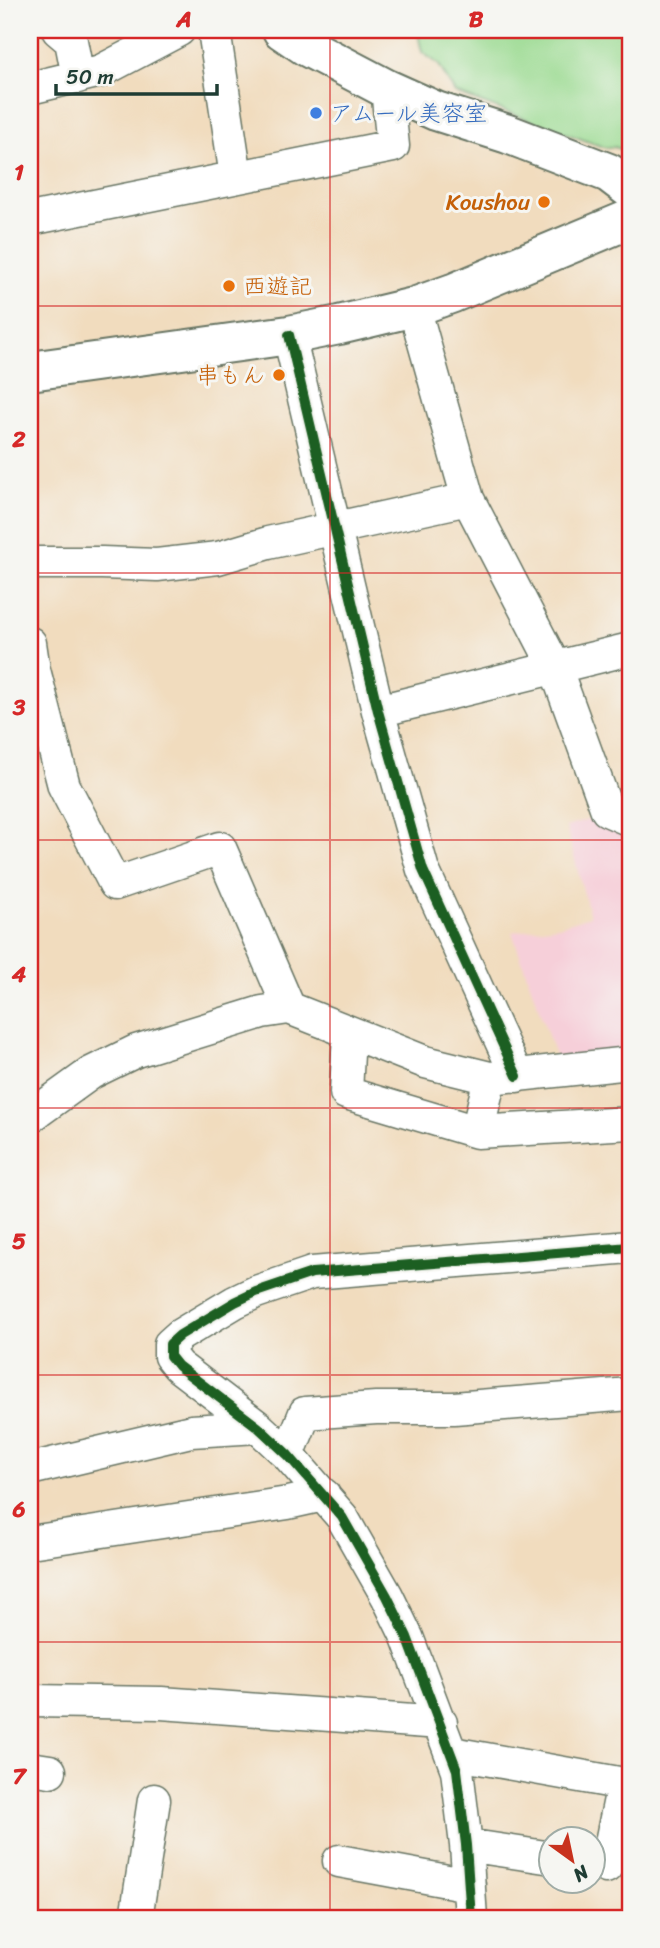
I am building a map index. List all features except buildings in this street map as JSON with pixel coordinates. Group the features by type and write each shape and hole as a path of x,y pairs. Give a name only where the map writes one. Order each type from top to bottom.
{"main road":[{"path":"282,30 307,47 387,89 436,111 508,134 609,173 630,189"},
{"path":"30,371 340,326 414,307 453,293 630,219"}],"street":[{"path":"58,30 71,41 78,76"},
{"path":"30,88 101,71 179,30"},
{"path":"214,30 236,177"},
{"path":"30,219 393,146 387,89"},
{"path":"414,307 468,499 555,667 607,810 630,820"},
{"path":"289,335 378,711 423,870 504,1077 477,1132"},
{"path":"30,563 157,565 218,558 268,543 468,499"},
{"path":"30,643 34,670 64,786 115,884 220,848 289,1008"},
{"path":"378,711 630,649"},
{"path":"30,1117 90,1073 136,1051 262,1012 289,1008 425,1062 504,1077 630,1063"},
{"path":"349,1033 345,1093 477,1132 630,1123"},
{"path":"471,1918 457,1770 408,1637 387,1596 342,1517 324,1495 258,1427 178,1366 170,1356 170,1344 180,1335 256,1292 312,1273 630,1247"},
{"path":"288,1455 305,1413 376,1408 467,1408 630,1394"},
{"path":"30,1469 191,1430 258,1427"},
{"path":"30,1542 288,1503 324,1495"},
{"path":"30,1701 161,1703 441,1723"},
{"path":"452,1753 626,1784 610,1867"},
{"path":"136,1918 154,1800"},
{"path":"466,1845 538,1856"},
{"path":"339,1861 469,1885"}],"shaded area":[{"path":"604,815 630,824 630,1053 558,1064 512,932 559,926 590,916 566,827"}],"green space":[{"path":"417,30 630,30 630,153 615,147 606,148 455,93 439,65 422,52"}],"cycle path":[{"path":"289,335 378,711 423,870 517,1076"},
{"path":"471,1918 457,1770 407,1637 387,1596 342,1517 288,1455 258,1427 178,1366 170,1356 170,1344 180,1335 235,1302 312,1273 630,1247"}],"place":[{"name":"アムール美容室","path":"316,113"},
{"name":"Koushou","path":"544,202"},
{"name":"西遊記","path":"229,286"},
{"name":"串もん","path":"279,375"}]}
